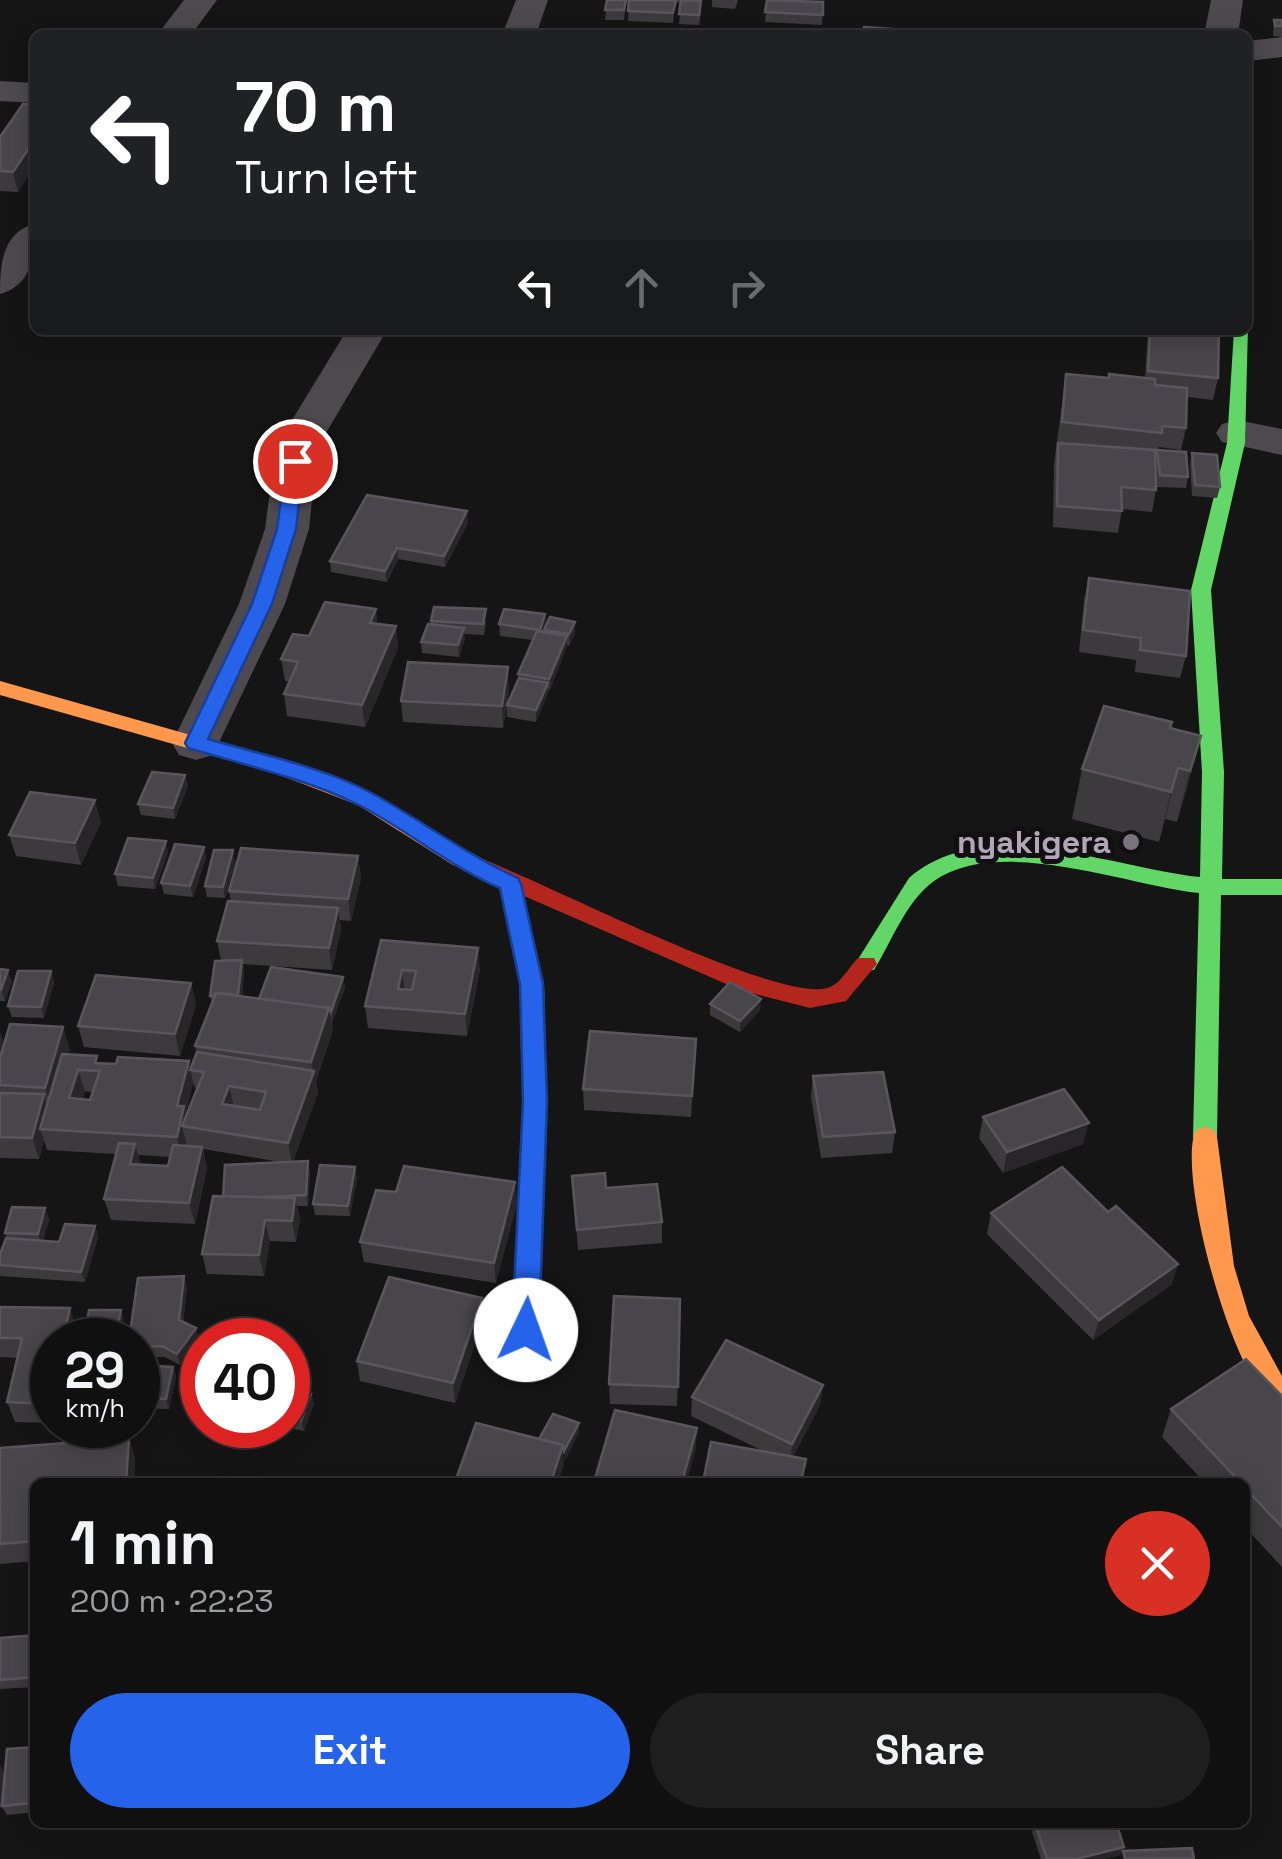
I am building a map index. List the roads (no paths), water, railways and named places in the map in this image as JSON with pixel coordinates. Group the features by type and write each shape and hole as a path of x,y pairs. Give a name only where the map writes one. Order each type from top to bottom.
{"street":[{"path":"178,30 201,0"},
{"path":"521,30 532,0"},
{"path":"1222,30 1227,0"},
{"path":"1252,51 1282,48"},
{"path":"0,90 30,93"},
{"path":"0,282 30,242"},
{"path":"196,743 262,604 287,529 295,461 302,438 363,335"},
{"path":"1242,335 1244,377 1237,433 1201,587 1201,653 1212,743 1204,1075 1212,1212 1232,1304 1264,1375 1282,1400"},
{"path":"1237,433 1282,442"},
{"path":"0,688 279,767 366,800 472,866 510,884 748,984 810,999 838,995 849,987 926,875 954,860 1005,857 1060,862 1210,887 1282,887"},
{"path":"510,884 532,1004 535,1102 524,1363"}],"place":[{"name":"nyakigera","path":"1131,842"}]}
